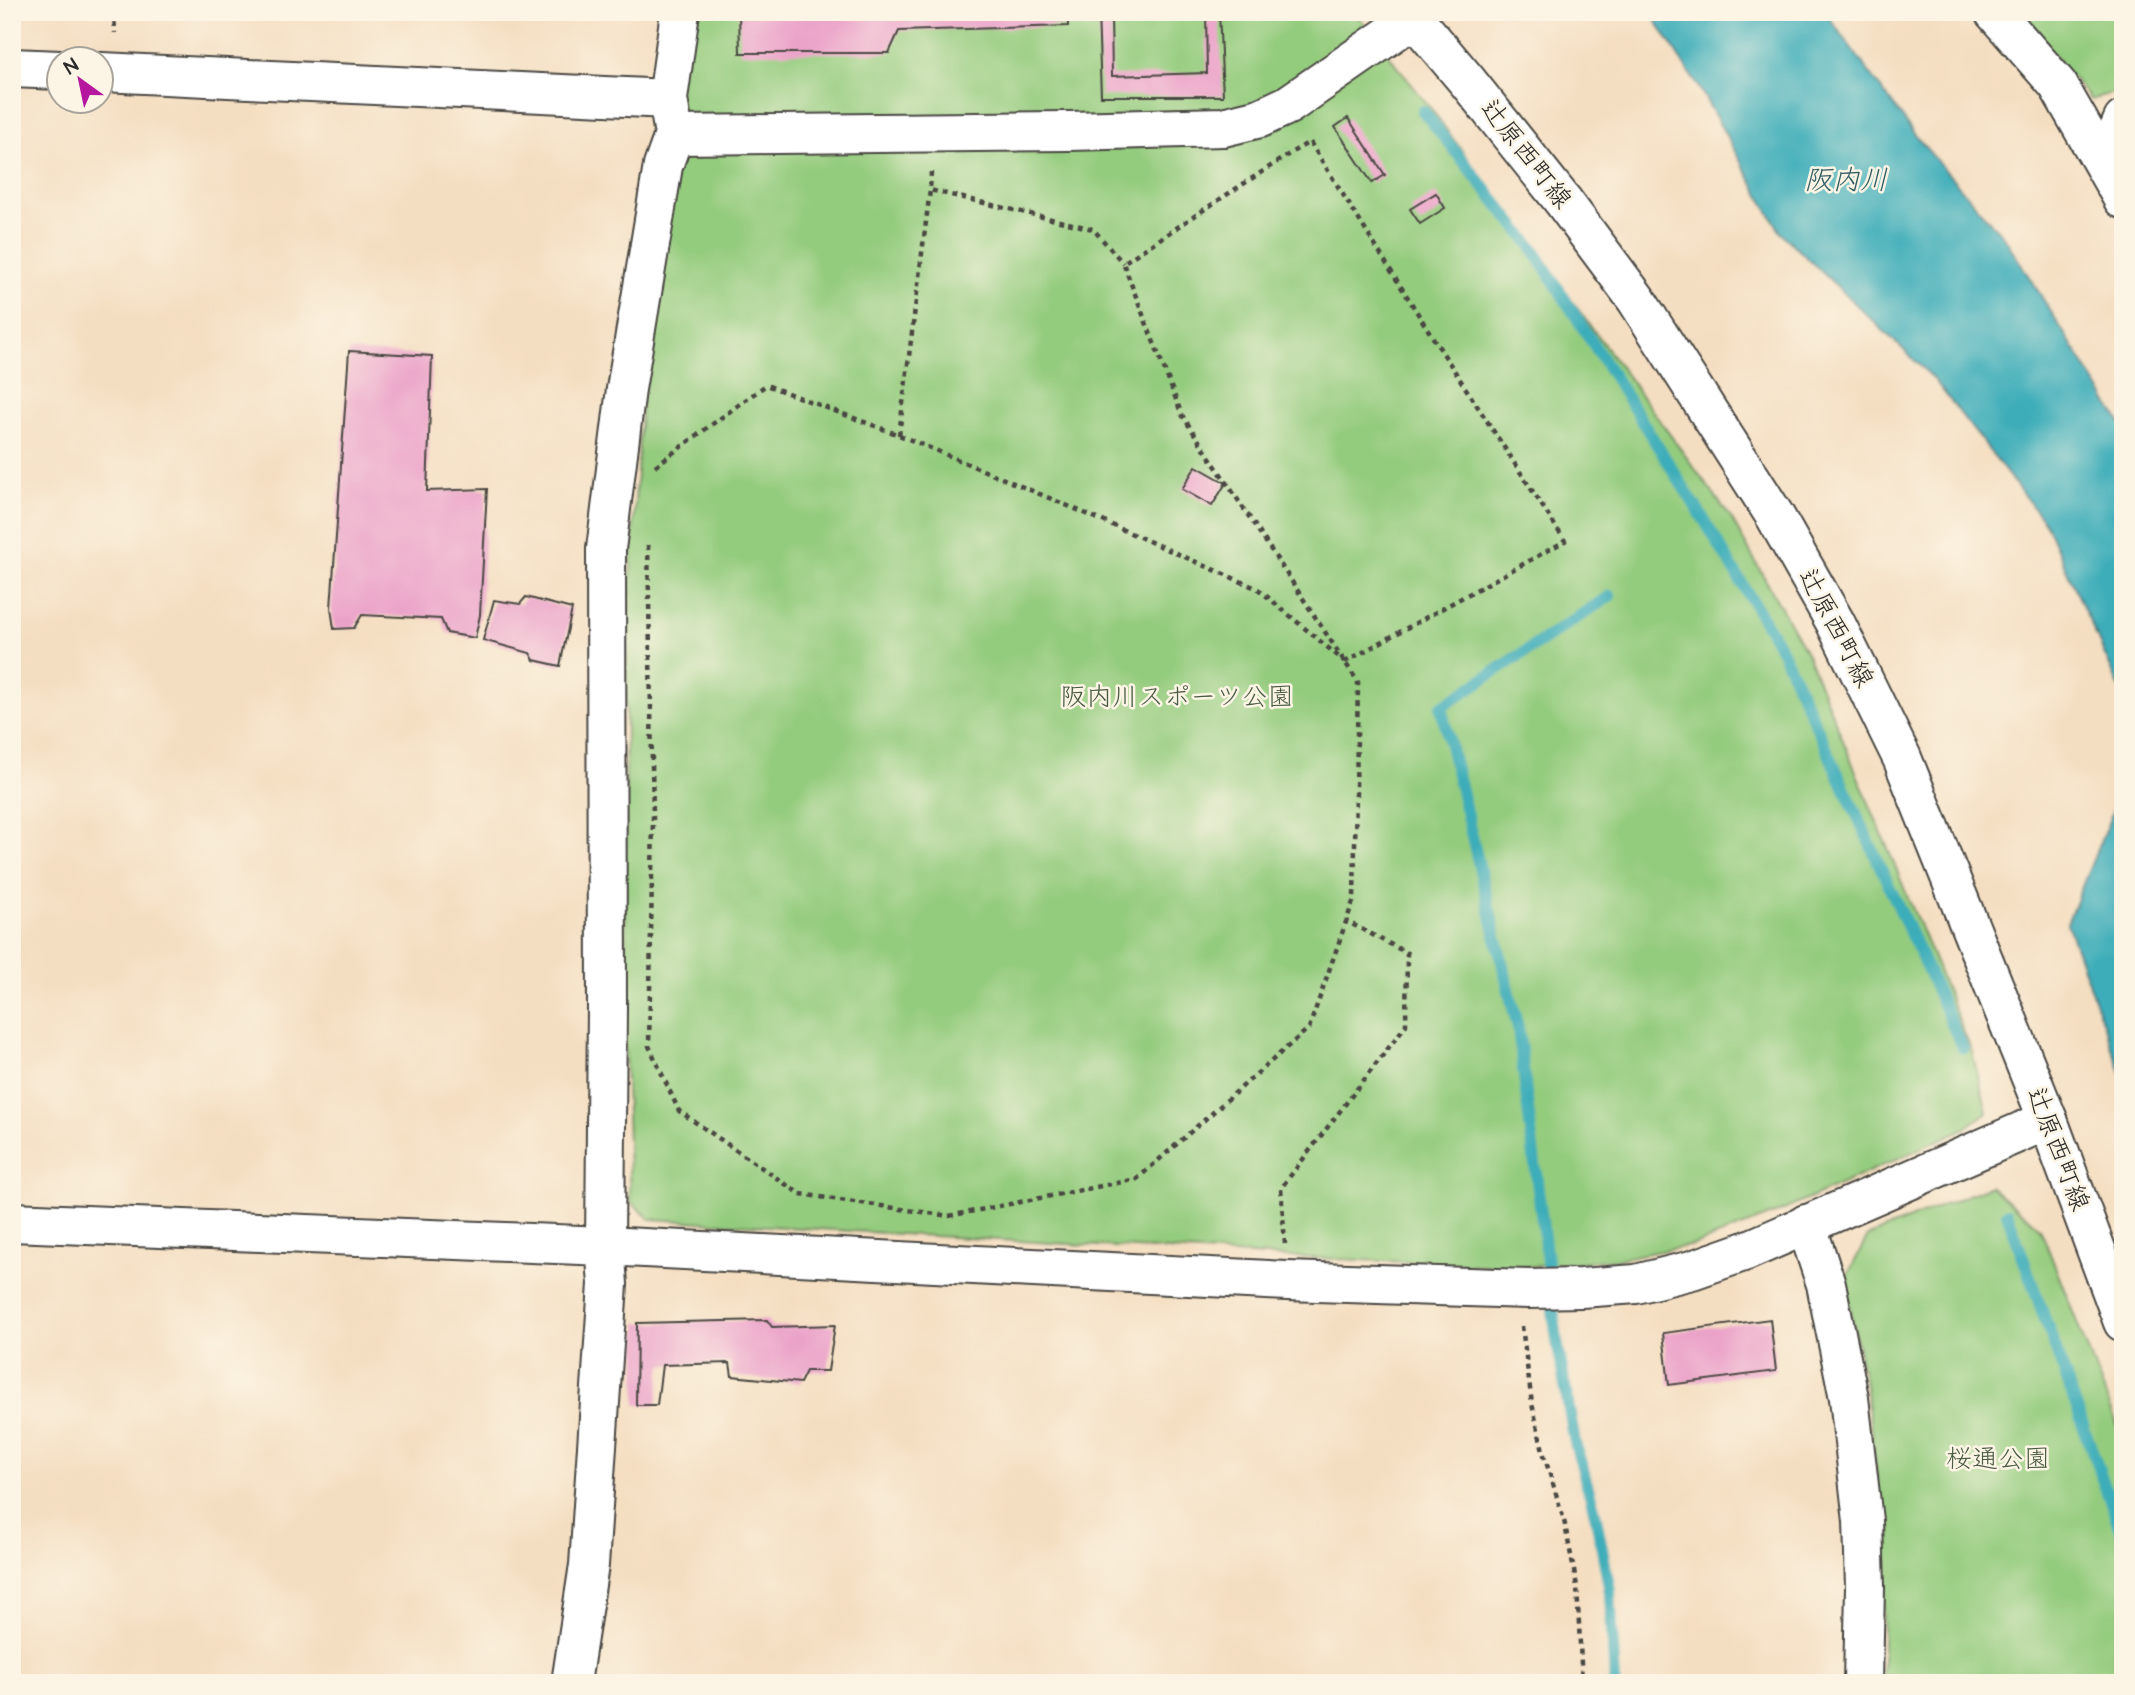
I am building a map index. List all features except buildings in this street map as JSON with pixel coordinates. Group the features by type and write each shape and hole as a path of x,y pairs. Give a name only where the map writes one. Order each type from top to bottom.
{"street":[{"path":"571,1683 589,1566 608,1284 605,1246 606,549 626,389 671,117 680,12"},
{"path":"1994,12 2058,85 2123,199"},
{"path":"116,73 671,117 1069,131 1223,127 1261,118 1288,105 1411,15"},
{"name":"辻原西町線","path":"1411,15 1563,201 1636,299 1776,516 1835,622 1902,758 2048,1121 2123,1322"},
{"path":"12,68 46,69"},
{"path":"2104,164 2123,120"},
{"path":"12,1222 605,1246 1287,1281 1537,1289 1636,1284 1692,1270 1746,1251 2048,1121"},
{"path":"1805,1224 1826,1284 1849,1398 1863,1521 1863,1683"}],"path":[{"path":"1123,263 1310,142 1565,541 1345,662"},
{"path":"898,435 932,161"},
{"path":"648,540 653,818 649,1046 679,1111 800,1194 949,1216 1137,1179 1309,1028 1354,899 1358,682 1182,415 1123,263 1093,229 930,190"},
{"path":"648,472 766,385 898,435 1258,589 1345,662"},
{"path":"1287,1281 1281,1188 1406,1025 1407,953 1346,922"},
{"path":"1537,1289 1532,1405 1564,1520 1577,1586 1581,1683"}],"green space":[{"name":"阪内川スポーツ公園","path":"687,12 1355,12 1432,110 1731,518 1808,656 1972,1052 1987,1112 1966,1128 1775,1214 1694,1245 1617,1259 1522,1267 1268,1256 650,1219 630,1201 625,1052 626,676 644,367"},
{"path":"2018,12 2121,12 2115,92 2091,100"},
{"name":"桜通公園","path":"1990,1186 2040,1228 2123,1440 2123,1683 1883,1683 1883,1530 1866,1391 1845,1280 1868,1236"}],"water":[{"name":"阪内川","path":"1650,12 1825,12 1918,139 2006,240 2123,427 2123,695 2046,524 1932,377 1781,233 1701,91"},
{"path":"2123,795 2123,1079 2067,923 2117,801"}],"waterway":[{"path":"1423,111 1532,247 1703,518 1782,651 1963,1048"},
{"path":"1610,596 1441,707 1518,1028 1557,1341 1575,1443 1595,1512 1610,1591 1615,1683"},
{"path":"2007,1213 2123,1537"}]}
